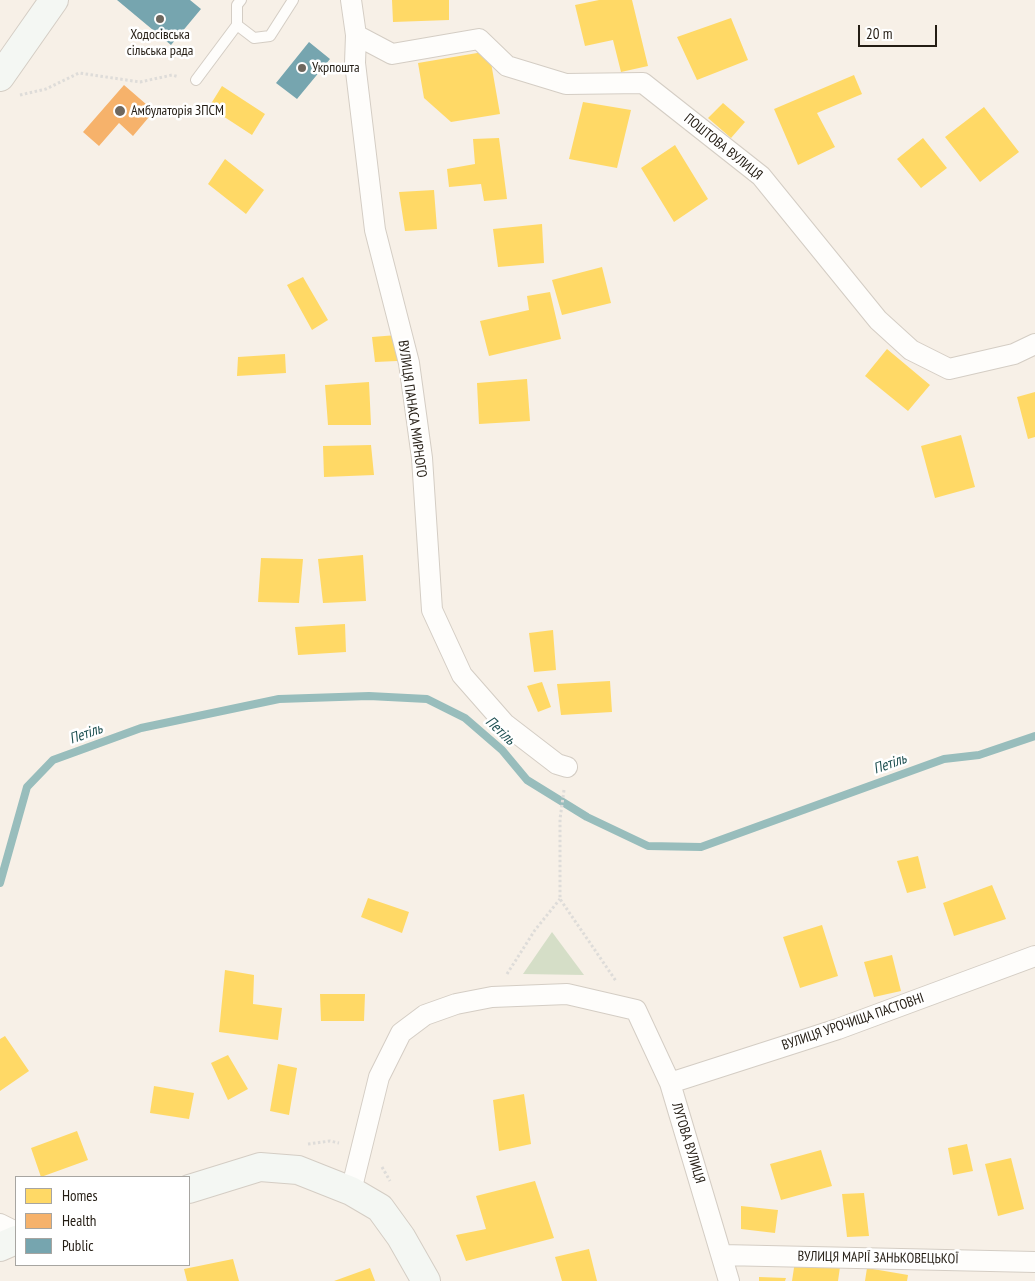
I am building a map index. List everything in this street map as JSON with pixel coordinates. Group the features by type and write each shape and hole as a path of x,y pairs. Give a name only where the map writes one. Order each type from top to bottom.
{"street":[{"path":"9,86 54,0"},
{"name":"ВУЛИЦЯ ПАНАСА МИРНОГО","path":"351,0 356,35 355,63 375,230 409,363 422,458 432,610 462,675 505,724 557,764 567,768"},
{"name":"ПОШТОВА ВУЛИЦЯ","path":"356,35 392,54 479,39 508,66 566,84 643,83 761,176 878,320 911,350 949,369 1014,354 1035,344"},
{"name":"ВУЛИЦЯ УРОЧИЩА ПАСТОВНІ","path":"670,1083 838,1029 1035,956"},
{"path":"351,1191 379,1077 401,1033 425,1015 456,1004 492,997 567,994 636,1010"},
{"name":"ЛУГОВА ВУЛИЦЯ","path":"636,1010 670,1083 729,1281"},
{"path":"190,1189 260,1167 298,1170 351,1191 380,1208 401,1237 426,1281"},
{"path":"0,1224 15,1232"},
{"path":"0,1247 15,1240"},
{"name":"ВУЛИЦЯ МАРІЇ ЗАНЬКОВЕЦЬКОЇ","path":"722,1254 1035,1262"}],"lane":[{"path":"196,80 236,25 237,5 241,0"},
{"path":"236,25 254,38 270,36 293,0"}],"path":[{"path":"9,86 46,89 79,73 140,82 172,75 196,80"},
{"path":"567,768 560,819 560,899 636,1010"},
{"path":"492,997 535,930 560,899"}],"green space":[{"path":"552,932 584,975 523,974"}],"building: Homes":[{"path":"392,0 449,0 449,20 393,22"},
{"path":"599,0 632,0 648,66 621,72 613,40 585,46 575,5"},
{"path":"731,18 748,60 697,80 677,37"},
{"path":"489,51 500,114 451,122 424,98 418,63"},
{"path":"854,75 862,94 817,113 835,147 798,165 774,109"},
{"path":"222,86 265,114 252,135 209,107"},
{"path":"583,102 631,110 617,168 569,159"},
{"path":"723,103 745,122 731,138 708,118"},
{"path":"984,107 1019,152 980,182 945,137"},
{"path":"499,138 507,199 484,201 481,184 449,187 447,169 475,164 473,139"},
{"path":"923,138 947,168 921,188 897,159"},
{"path":"675,145 708,199 674,222 641,168"},
{"path":"225,159 264,190 246,214 208,184"},
{"path":"434,190 437,229 405,231 399,192"},
{"path":"542,224 544,263 498,267 493,229"},
{"path":"602,267 611,303 562,315 552,280"},
{"path":"303,277 328,320 312,330 287,285"},
{"path":"550,292 561,339 489,356 480,321 529,310 527,296"},
{"path":"397,335 397,361 375,362 372,337"},
{"path":"887,349 930,385 908,411 865,376"},
{"path":"285,354 286,373 237,376 238,357"},
{"path":"527,379 530,421 479,424 477,383"},
{"path":"369,382 371,425 328,425 325,385"},
{"path":"1035,392 1035,437 1028,439 1017,397"},
{"path":"961,435 975,487 935,498 921,446"},
{"path":"371,445 374,475 324,477 323,446"},
{"path":"363,555 366,601 323,603 318,559"},
{"path":"261,558 303,559 299,603 258,602"},
{"path":"345,624 346,652 298,655 295,627"},
{"path":"553,630 556,670 534,672 529,633"},
{"path":"610,681 612,712 561,715 557,684"},
{"path":"542,682 551,707 538,712 527,686"},
{"path":"918,856 926,888 907,893 897,861"},
{"path":"992,885 1006,919 954,936 943,903"},
{"path":"368,898 409,912 402,933 361,917"},
{"path":"822,925 838,976 800,988 783,937"},
{"path":"892,955 901,991 874,997 864,962"},
{"path":"225,970 254,975 253,1004 282,1008 278,1040 219,1032"},
{"path":"320,994 365,994 364,1021 321,1021"},
{"path":"5,1036 29,1071 0,1091 0,1039"},
{"path":"228,1055 248,1089 228,1100 211,1063"},
{"path":"278,1064 297,1068 289,1115 270,1111"},
{"path":"154,1086 194,1093 189,1119 150,1113"},
{"path":"524,1094 531,1144 499,1151 493,1100"},
{"path":"77,1131 88,1160 41,1176 31,1148"},
{"path":"967,1144 973,1171 953,1175 948,1148"},
{"path":"821,1150 832,1186 781,1200 770,1164"},
{"path":"1011,1158 1024,1209 998,1216 985,1164"},
{"path":"535,1181 554,1238 466,1261 456,1235 486,1229 476,1196"},
{"path":"864,1193 869,1236 847,1237 842,1194"},
{"path":"741,1206 778,1210 775,1233 741,1229"},
{"path":"589,1249 597,1281 562,1281 555,1257"},
{"path":"233,1259 239,1281 187,1281 184,1269"},
{"path":"795,1261 840,1267 838,1281 792,1281"},
{"path":"370,1268 375,1281 334,1281"},
{"path":"867,1268 908,1275 907,1281 865,1281"},
{"path":"759,1277 786,1278 785,1281 759,1281"}],"building: Health":[{"path":"124,85 154,111 133,136 119,123 99,146 83,132"}],"building: Public":[{"path":"117,0 190,0 201,9 171,45"},
{"path":"309,42 330,59 297,99 276,83"}],"waterway":[{"name":"Петіль","path":"0,883 27,787 53,760 141,728 279,699 369,696 427,699 465,718 502,750 527,780 587,817 648,846 701,847 944,759 979,755 1035,736"}],"place":[{"name":"Ходосівська сільська рада","path":"160,19"},
{"name":"Укрпошта","path":"302,68"},
{"name":"Амбулаторія ЗПСМ","path":"120,111"}]}
